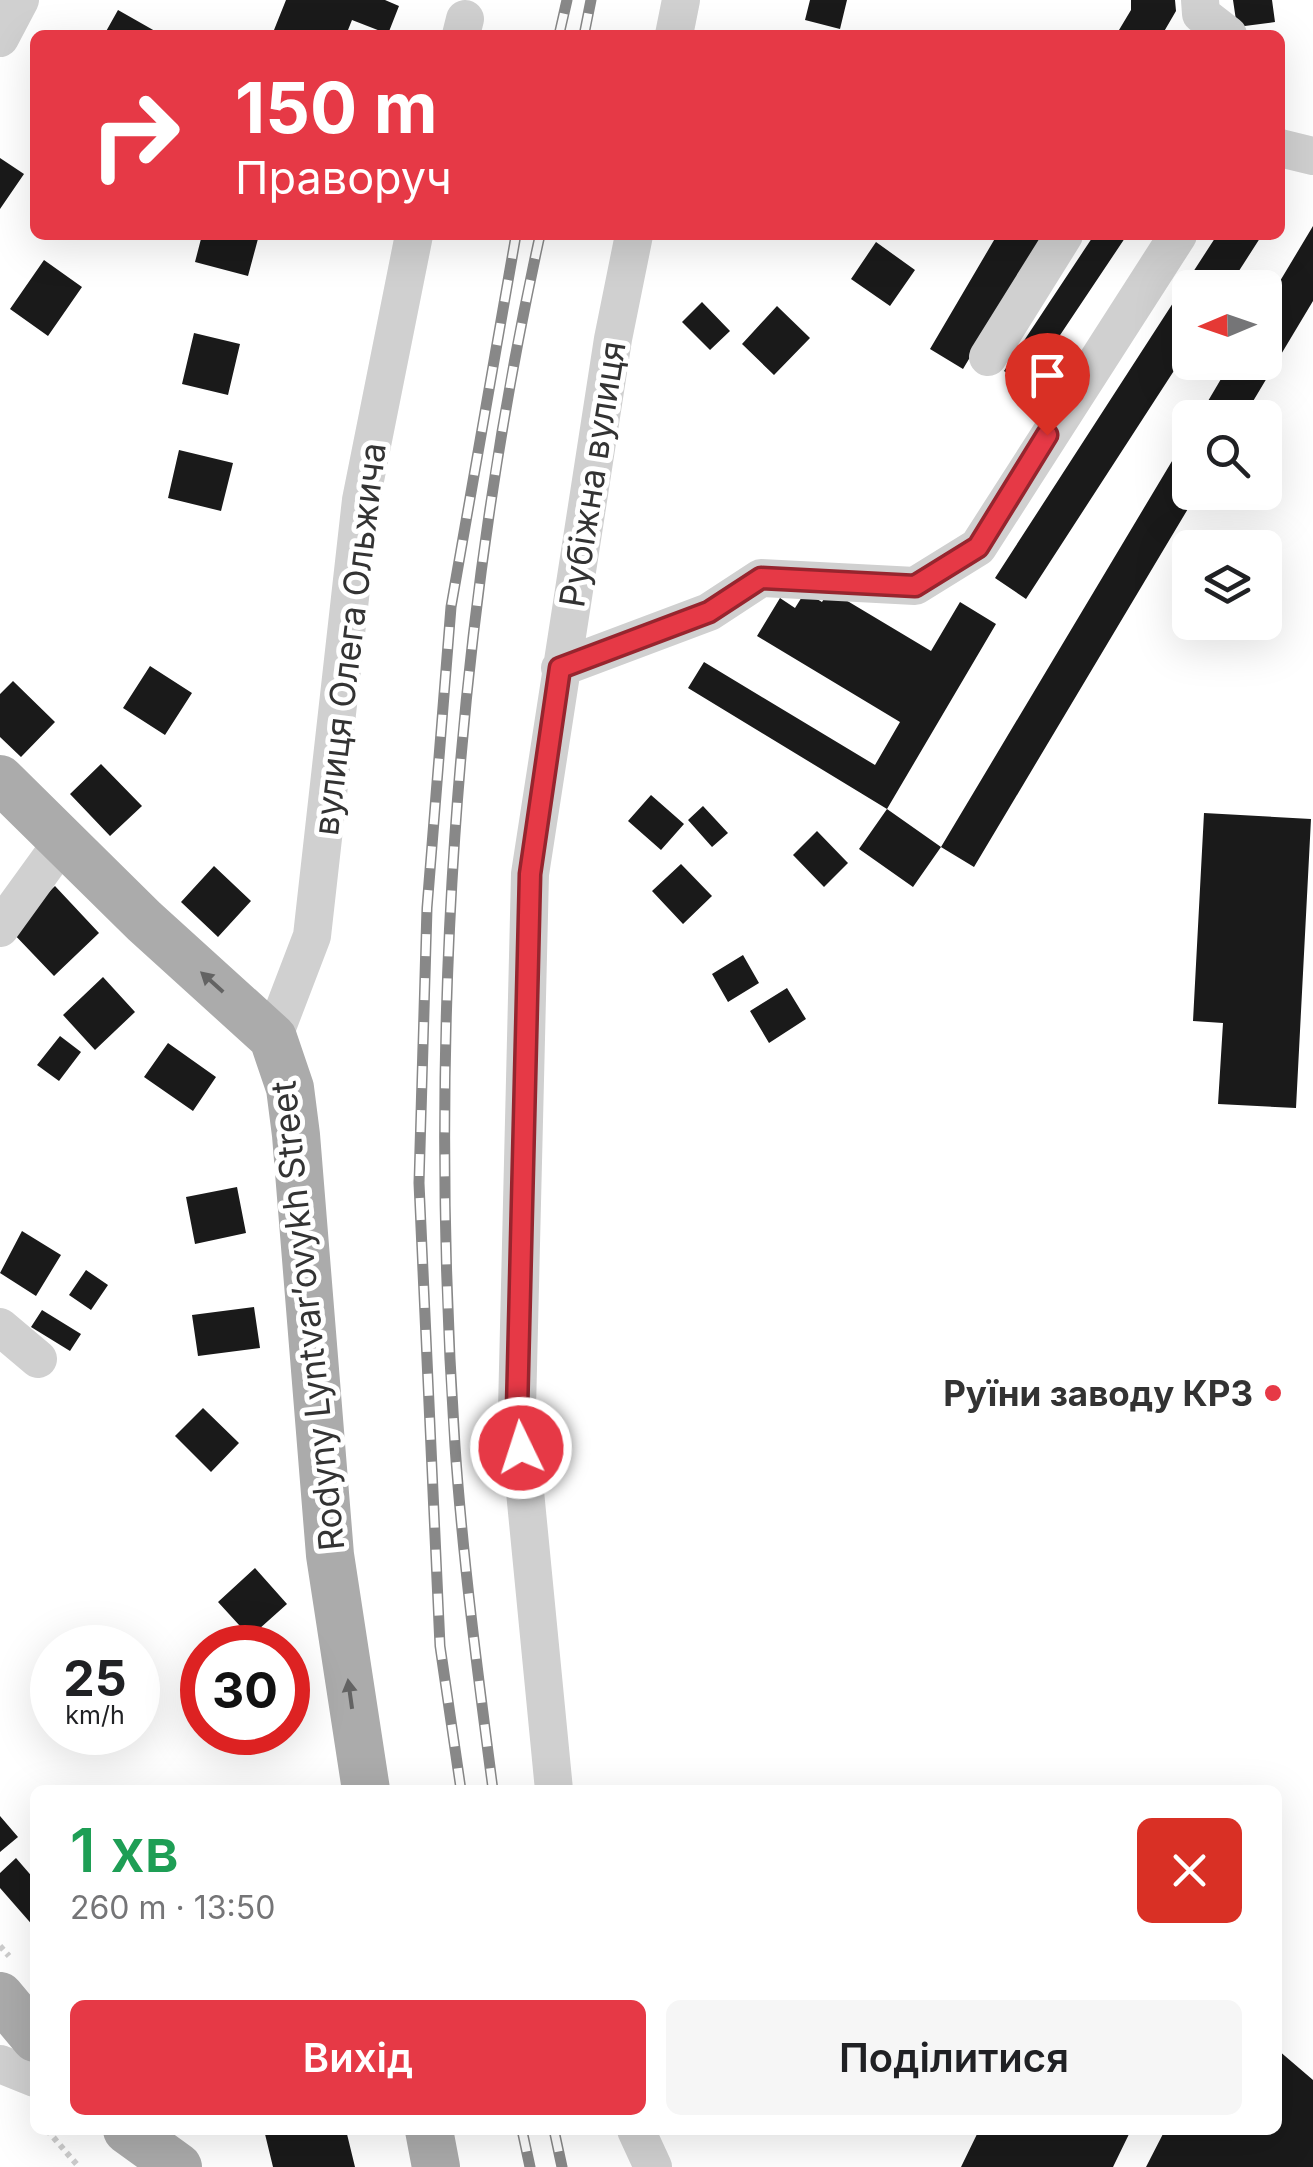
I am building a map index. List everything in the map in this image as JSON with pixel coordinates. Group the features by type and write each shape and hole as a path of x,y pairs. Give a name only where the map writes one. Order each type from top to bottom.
{"main road":[{"name":"Rodyny Lyntvar’ovykh Street","path":"0,779 274,1038 290,1088 296,1135 330,1555 365,1785"},
{"path":"0,1996 30,2032"},
{"path":"134,2135 178,2167"},
{"path":"430,2135 436,2167"}],"street":[{"path":"0,38 20,0"},
{"path":"675,30 681,0"},
{"path":"1285,149 1313,156"},
{"name":"вулиця Олега Ольжича","path":"274,1038 312,936 361,500 413,240"},
{"name":"Рубіжна вулиця","path":"554,1785 517,1410 530,874 560,668 633,240"},
{"path":"988,356 1061,240"},
{"path":"560,668 709,612 761,578 915,586 978,547 1175,240"},
{"path":"0,928 64,841"},
{"path":"0,1327 38,1359"},
{"path":"0,2064 30,2076"},
{"path":"638,2135 653,2167"}],"path":[{"path":"51,2135 80,2167"}],"building":[{"path":"286,0 385,0 399,6 390,30 378,30 352,20 348,30 274,30"},
{"path":"810,0 847,0 840,29 805,20"},
{"path":"1131,0 1175,0 1176,11 1165,30 1119,30 1131,10"},
{"path":"1233,0 1272,0 1275,22 1237,27"},
{"path":"118,10 153,30 107,30"},
{"path":"0,158 24,174 0,209"},
{"path":"1313,226 1313,301 1282,353 1282,278"},
{"path":"201,240 258,240 248,276 195,262"},
{"path":"994,240 1040,240 963,369 930,349"},
{"path":"1091,240 1124,240 1026,386 1004,371"},
{"path":"1214,240 1259,240 1240,270 1194,270"},
{"path":"876,242 915,270 890,306 851,279"},
{"path":"44,260 82,287 48,336 10,309"},
{"path":"702,302 730,331 710,350 682,322"},
{"path":"1172,305 1172,374 1026,599 995,578"},
{"path":"777,306 810,338 774,375 742,344"},
{"path":"194,333 240,344 228,395 182,384"},
{"path":"1220,380 1266,380 1254,400 1209,400"},
{"path":"179,450 233,463 221,511 168,498"},
{"path":"1172,461 1172,510 1187,510 974,867 941,847"},
{"path":"829,590 931,651 960,602 996,624 887,809 688,688 704,662 875,765 900,722 757,636 780,598 795,608 805,592 822,602"},
{"path":"150,666 192,693 165,735 123,708"},
{"path":"13,681 55,722 21,757 0,737 0,694"},
{"path":"101,764 142,806 110,836 70,794"},
{"path":"651,795 684,824 661,850 628,821"},
{"path":"703,806 728,833 712,847 688,820"},
{"path":"887,809 941,847 913,887 859,849"},
{"path":"1204,813 1311,819 1296,1108 1218,1104 1223,1023 1193,1021"},
{"path":"817,831 848,863 824,887 793,855"},
{"path":"681,864 712,896 683,924 652,891"},
{"path":"214,866 251,901 218,937 181,902"},
{"path":"55,886 99,933 54,976 10,930"},
{"path":"743,955 759,983 728,1002 712,974"},
{"path":"103,977 135,1012 95,1050 63,1015"},
{"path":"787,988 806,1019 769,1043 750,1011"},
{"path":"60,1036 81,1052 59,1081 37,1065"},
{"path":"168,1043 216,1077 193,1111 144,1077"},
{"path":"237,1187 246,1233 195,1244 186,1197"},
{"path":"22,1231 61,1255 36,1296 0,1273"},
{"path":"86,1270 108,1285 91,1310 69,1295"},
{"path":"254,1307 260,1348 198,1356 192,1315"},
{"path":"42,1310 81,1334 70,1351 31,1327"},
{"path":"203,1408 239,1443 211,1472 175,1436"},
{"path":"255,1568 287,1604 263,1625 239,1625 218,1602"},
{"path":"0,1816 18,1837 0,1852"},
{"path":"16,1858 30,1874 30,1922 0,1888 0,1873"},
{"path":"1282,2053 1313,2080 1313,2167 1146,2167 1162,2135 1282,2135"},
{"path":"265,2135 347,2135 355,2167 273,2167"},
{"path":"977,2135 1129,2135 1113,2167 961,2167"}],"railway":[{"path":"560,30 567,0"},
{"path":"585,30 591,0"},
{"path":"460,1785 440,1646 419,1183 427,908 451,607 515,240"},
{"path":"492,1785 455,1446 447,1294 447,990 455,838 486,534 539,240"},
{"path":"523,2135 530,2167"},
{"path":"555,2135 562,2167"}],"place":[{"name":"Руїни заводу КРЗ","path":"1273,1393"}],"route":[{"path":"521,1448 517,1410 530,874 560,668 709,612 761,578 915,586 978,547 1047,435"}]}
